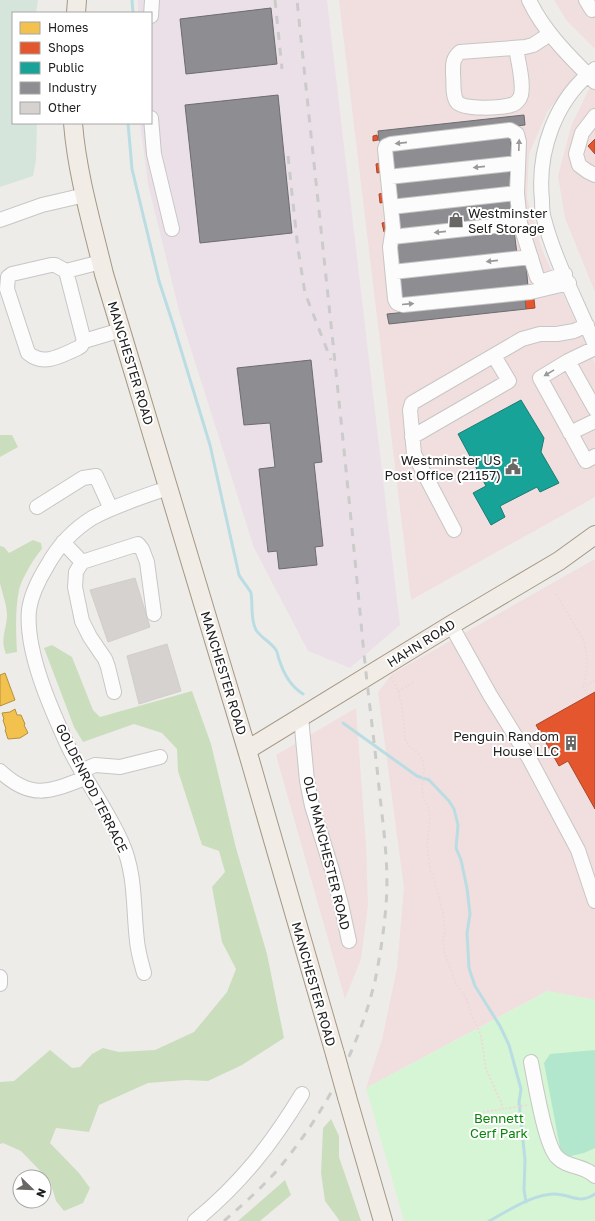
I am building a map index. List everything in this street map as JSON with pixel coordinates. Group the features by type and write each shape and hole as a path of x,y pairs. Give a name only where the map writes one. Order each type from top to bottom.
{"main road":[{"path":"76,12 77,0"},
{"name":"MANCHESTER ROAD","path":"73,124 85,195 101,262 247,750 383,1221"},
{"name":"HAHN ROAD","path":"247,750 451,625 559,561 595,535"}],"street":[{"path":"151,12 152,0"},
{"path":"529,0 534,11 550,34 592,75 566,100 556,116 548,135 542,158 540,186 543,217 554,248 595,346 540,378 586,461 595,456"},
{"path":"516,48 522,87 519,101 512,105 474,108 464,106 457,102 455,96 452,63 455,56 460,52 516,48 533,45 550,34"},
{"path":"595,116 582,133 576,154 579,164 587,171 595,175"},
{"path":"152,124 154,154 172,229"},
{"path":"513,131 518,136 517,193 520,223 537,277 543,281 567,278 531,292 401,305 396,301 392,272 390,247 393,228 385,149 386,146 388,144 513,131"},
{"path":"388,177 518,163"},
{"path":"391,206 517,193"},
{"path":"0,220 42,205 85,195"},
{"path":"392,237 520,223"},
{"path":"392,272 531,258"},
{"path":"101,262 66,271 55,265 51,265 12,274 8,277 7,289 28,353 40,360 51,359 78,348 84,341 121,330"},
{"path":"66,271 84,341"},
{"path":"454,530 414,454 410,410 412,403 522,339 540,334 557,334 574,331 587,325"},
{"path":"412,437 509,381 494,356"},
{"path":"568,361 595,409"},
{"path":"570,433 595,421"},
{"path":"37,507 83,478 96,476 111,509"},
{"name":"GOLDENROD TERRACE","path":"144,973 137,942 135,897 128,857 114,825 68,746 38,671 31,642 29,609 34,593 48,564 63,542 71,534 91,519 111,509 168,488"},
{"path":"63,542 82,562"},
{"path":"114,692 105,658 90,637 82,621 75,587 76,572 82,562 138,544 142,549 147,562 154,614"},
{"path":"451,625 504,718 529,758 578,850 595,901"},
{"name":"OLD MANCHESTER ROAD","path":"301,717 307,782 312,806 332,870 349,941"},
{"path":"0,771 23,788 38,792 59,788 95,765 120,767 160,757"},
{"path":"0,977 0,984"},
{"path":"531,1062 539,1104 550,1146 557,1158 586,1169 595,1176"},
{"path":"194,1221 216,1204 260,1157 302,1094"}],"path":[{"path":"556,594 586,646 587,670 583,687 588,696"},
{"path":"385,665 398,690 402,707 405,739 409,746 417,752 423,761 424,769 422,789 430,817 427,850 430,869 443,912 445,932 442,941 444,951 455,982 466,998 478,1028 486,1069 502,1102 503,1109"},
{"path":"583,687 595,680"},
{"path":"398,690 414,682"},
{"path":"483,1112 539,1104"}],"shaded area":[{"path":"0,0 38,0 36,12 12,12 12,124 37,124 36,160 33,176 0,187"},
{"path":"138,0 327,0 400,625 350,668 308,651 254,548 180,315 148,184 140,124 152,124 152,12 138,12"},
{"path":"339,0 523,0 544,39 576,74 547,112 529,154 527,198 542,250 595,363 595,497 411,600"},
{"path":"554,0 595,0 595,49 567,21"},
{"path":"595,84 595,292 565,218 558,176 572,124 589,89"},
{"path":"595,559 595,1000 547,991 366,1088 382,1040 397,968 404,888 378,692 392,674"},
{"path":"356,708 366,846 368,905 361,959 345,999 276,755"}],"green space":[{"path":"0,435 12,435 18,447 0,457"},
{"path":"33,540 41,543 42,549 29,568 19,590 16,613 17,652 6,654 3,640 7,612 0,583 0,546 4,547 9,553"},
{"path":"52,645 72,657 93,710 100,717 192,691 211,744 236,848 267,954 284,1038 242,1065 208,1081 186,1080 148,1083 99,1105 89,1132 56,1128 50,1143 79,1173 90,1188 83,1203 64,1211 56,1201 52,1188 52,1169 38,1169 21,1151 3,1143 0,1144 0,1082 14,1081 50,1050 72,1068 80,1067 92,1054 103,1048 119,1052 155,1050 194,1032 227,992 236,969 222,942 212,887 225,872 219,851 202,845 178,771 177,749 162,733 134,724 83,742 74,727 44,648"},
{"name":"Bennett Cerf Park","path":"548,991 595,1000 595,1221 404,1221 366,1088"},
{"path":"595,1050 595,1148 584,1153 562,1158 544,1063 550,1054"},
{"path":"331,1119 339,1136 339,1157 361,1221 339,1221 325,1201 321,1173 323,1128"},
{"path":"285,1180 291,1195 260,1221 238,1221"}],"building: Homes":[{"path":"5,673 15,700 0,706 0,675"},
{"path":"15,709 17,715 21,715 28,733 20,738 8,739 2,713 10,712"}],"building: Shops":[{"path":"377,135 378,140 373,141 373,136"},
{"path":"595,139 595,154 588,146"},
{"path":"381,163 382,172 377,173 376,164"},
{"path":"384,193 385,202 380,203 379,194"},
{"path":"387,222 388,231 384,232 382,223"},
{"path":"534,299 535,308 526,309 525,300"},
{"name":"Penguin Random House LLC","path":"595,692 595,809 568,761 559,766 536,725"}],"building: Public":[{"name":"Westminster US Post Office (21157)","path":"521,400 544,438 541,452 559,483 540,492 537,487 500,506 505,517 491,525 473,493 486,486 458,434"}],"building: Industry":[{"path":"271,8 277,64 186,74 180,19"},
{"path":"278,95 292,233 200,243 185,105"},
{"path":"524,115 525,125 379,141 378,131"},
{"path":"510,137 512,158 392,171 389,150"},
{"path":"509,170 511,189 395,202 393,182"},
{"path":"515,199 517,219 398,231 396,212"},
{"path":"514,230 517,254 398,266 396,243"},
{"path":"526,264 528,287 400,301 398,278"},
{"path":"525,300 526,309 389,324 387,314"},
{"path":"311,360 322,462 314,463 323,546 315,547 317,565 279,569 277,551 268,552 259,469 275,467 270,423 244,425 237,368"}],"building: Other":[{"path":"135,578 150,627 108,642 90,590"},
{"path":"167,644 181,691 139,704 127,656"}],"waterway":[{"path":"132,0 133,12"},
{"path":"128,124 132,169 159,281 210,445 239,575 251,593 254,626 258,633 276,650 286,676 295,688 303,694"},
{"path":"343,723 417,776 429,780 449,801 454,809 458,825 456,848 461,860 467,888 470,914 467,933 469,968 475,986 500,1026 509,1045 521,1089 519,1102 525,1160 524,1190 526,1202"},
{"path":"489,1221 529,1200 538,1197 560,1194 584,1199 595,1194"}],"railway":[{"path":"275,0 282,69"},
{"path":"224,1221 259,1189 284,1163 318,1114 342,1072 361,1027 375,981 382,943 387,891 384,837 297,0"},
{"path":"288,156 298,249 305,293 331,360"}],"place":[{"name":"Westminster Self Storage","path":"456,220"},
{"name":"Westminster US Post Office (21157)","path":"513,467"},
{"name":"Penguin Random House LLC","path":"571,743"}]}
